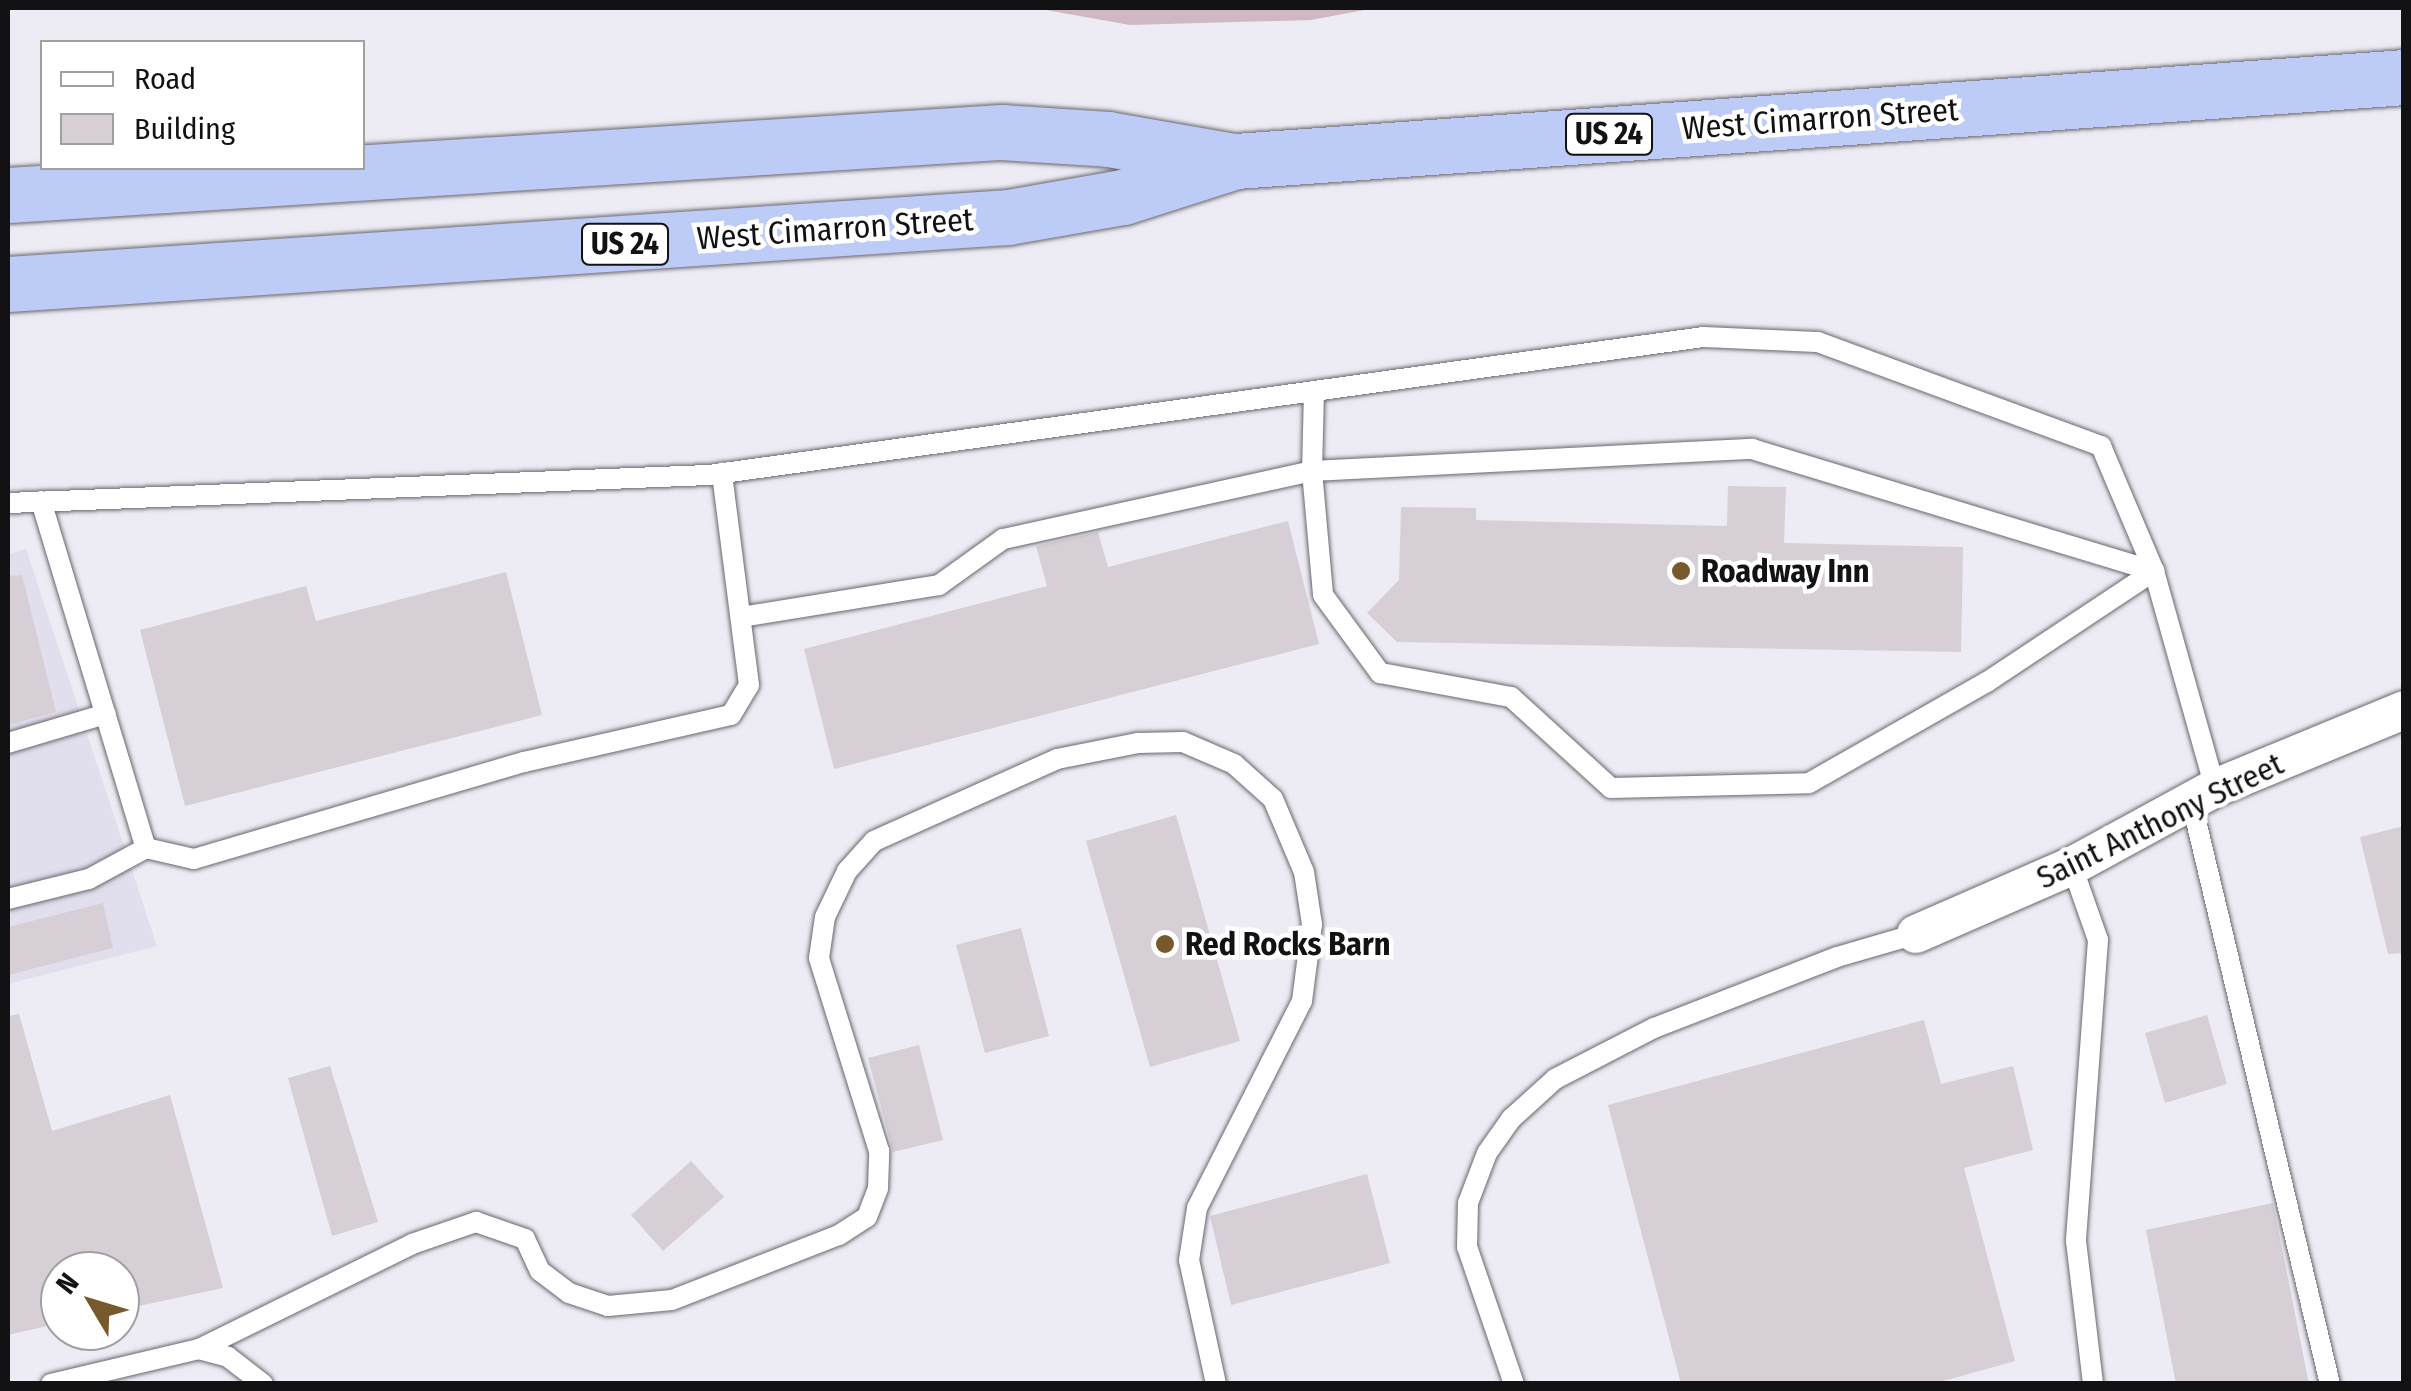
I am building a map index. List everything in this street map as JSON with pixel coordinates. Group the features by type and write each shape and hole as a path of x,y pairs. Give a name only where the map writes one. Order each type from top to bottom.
{"highway":[{"name":"West Cimarron Street","path":"8,284 1008,217 1123,197 1236,161 2404,77"},
{"name":"West Cimarron Street","path":"8,195 1001,132 1108,139 1236,161"}],"street":[{"name":"Saint Anthony Street","path":"1916,934 2072,866 2203,796 2404,710"}],"lane":[{"path":"8,503 722,473 1704,338 1818,342 2101,446 2154,571 2330,1384"},
{"path":"1314,391 1312,471 1324,595 1380,673 1511,697 1611,788 1809,783 1988,682 2154,571"},
{"path":"740,617 940,585 1003,539 1312,471 1752,450 2154,571"},
{"path":"8,899 89,879 146,848 194,860 524,762 731,715 749,685 722,473"},
{"path":"41,501 146,848"},
{"path":"8,743 106,714"},
{"path":"51,1384 198,1349 412,1244 476,1222 524,1239 540,1271 569,1293 608,1306 672,1300 839,1235 867,1218 878,1188 879,1152 819,958 825,917 847,871 874,841 1057,759 1138,742 1182,742 1234,764 1274,799 1304,872 1312,924 1302,1001 1196,1208 1189,1260 1216,1384"},
{"path":"2072,866 2098,940 2076,1241 2093,1384"},
{"path":"1514,1384 1467,1247 1468,1203 1487,1153 1512,1119 1555,1079 1654,1028 1837,957 1916,934"},
{"path":"198,1349 228,1358 263,1384"}],"shaded area":[{"path":"1035,8 1375,8 1311,20 1130,25"},
{"path":"26,549 157,946 8,984 8,554"}],"building":[{"name":"Roadway Inn","path":"1728,486 1786,487 1784,543 1963,547 1961,652 1397,642 1367,613 1399,580 1401,507 1476,508 1476,520 1727,526"},
{"path":"1288,521 1319,644 834,769 804,649 1047,586 1036,546 1098,532 1108,567"},
{"path":"506,572 542,715 185,806 140,630 306,586 316,621"},
{"path":"22,575 56,712 8,725 8,576"},
{"path":"1176,815 1240,1041 1150,1067 1086,841"},
{"path":"2404,826 2404,953 2388,954 2360,837"},
{"path":"103,903 113,948 8,975 8,927"},
{"path":"1021,928 1049,1036 985,1053 956,945"},
{"path":"19,1014 52,1131 170,1095 223,1288 140,1306 140,1251 40,1251 40,1328 8,1335 8,1016"},
{"path":"2207,1015 2227,1084 2165,1103 2145,1033"},
{"path":"1924,1020 1941,1084 2013,1066 2033,1150 1964,1168 2015,1361 1933,1384 1681,1384 1608,1105"},
{"path":"919,1045 943,1140 893,1152 868,1058"},
{"path":"330,1066 378,1222 332,1236 288,1078"},
{"path":"691,1161 724,1197 663,1251 631,1215"},
{"path":"1367,1174 1390,1263 1231,1305 1210,1216"},
{"path":"2273,1203 2309,1384 2176,1384 2146,1230"}],"place":[{"name":"Roadway Inn","path":"1681,571"},
{"name":"Red Rocks Barn","path":"1165,944"}]}
